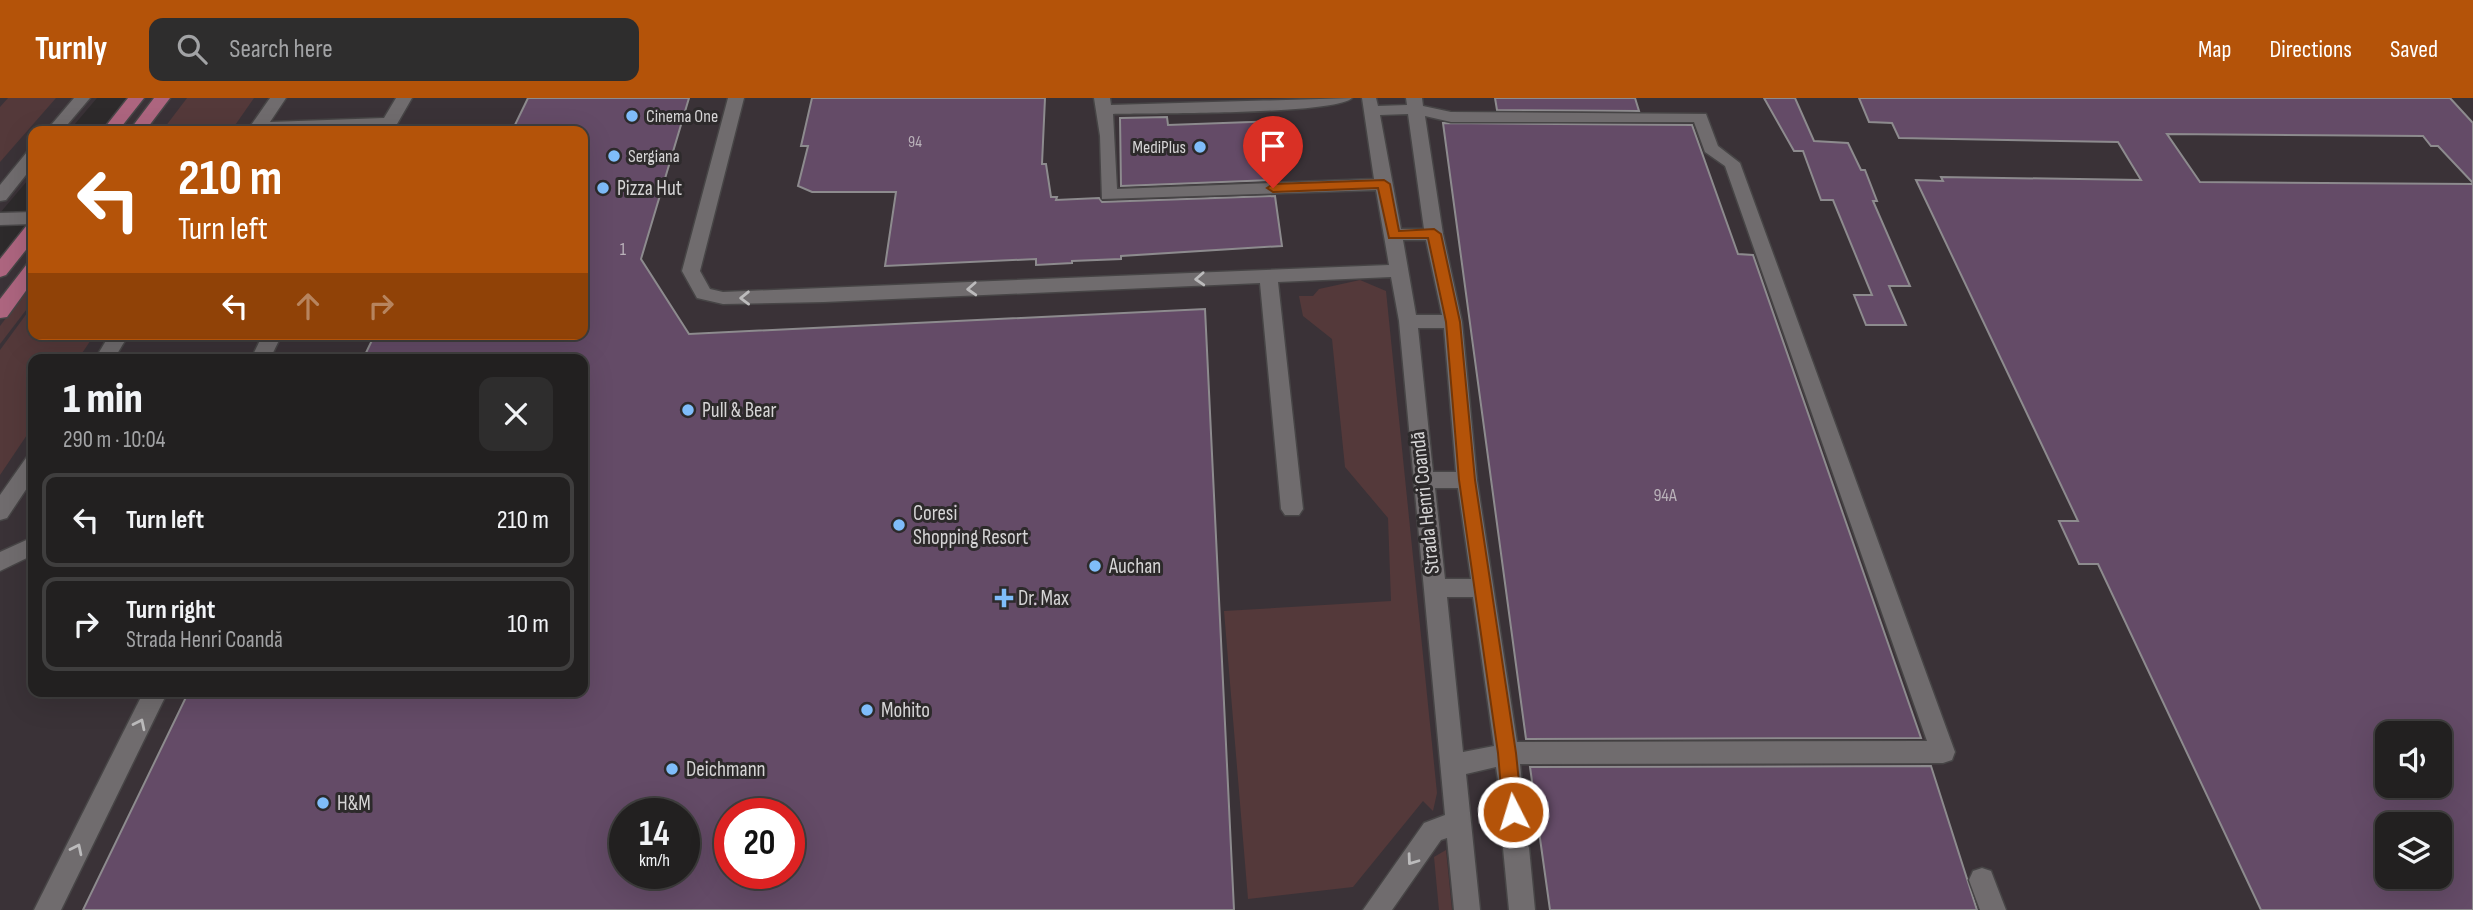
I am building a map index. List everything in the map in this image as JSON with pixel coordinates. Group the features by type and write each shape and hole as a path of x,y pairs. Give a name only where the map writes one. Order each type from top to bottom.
{"main road":[{"path":"114,126 136,98"},
{"path":"141,126 162,98"},
{"path":"0,271 28,235"},
{"path":"0,312 28,275"}],"street":[{"path":"58,126 82,98"},
{"path":"259,126 278,98"},
{"path":"388,126 404,98"},
{"path":"736,98 691,271 703,294 723,298 824,296 1399,271"},
{"path":"1344,98 1306,104 1102,104 1108,136 1108,195 1384,184"},
{"path":"1370,105 1415,104 1451,117 1684,108 1700,117 1711,148 1732,163 1943,752 1507,753 1468,763 1453,763"},
{"path":"1415,104 1434,234 1453,322 1467,480 1507,753 1513,812"},
{"name":"Strada Henri Coandă","path":"1370,105 1408,321 1467,910"},
{"path":"0,196 28,162"},
{"path":"0,219 28,218"},
{"path":"1393,235 1434,234"},
{"path":"1268,276 1293,509"},
{"path":"1408,321 1453,322"},
{"path":"0,512 28,470"},
{"path":"1423,480 1467,480"},
{"path":"0,562 28,548"},
{"path":"1434,588 1482,588"},
{"path":"47,910 153,697"},
{"path":"1376,910 1433,831 1458,823"},
{"path":"1516,848 1522,910"},
{"path":"1982,880 1993,910"}],"shaded area":[{"path":"0,98 97,98 73,126 28,126 28,180 0,213"},
{"path":"8,98 56,98 32,126 28,126 28,130 0,162 0,107"},
{"path":"136,98 2473,98 2473,910 0,910 0,273 28,237 28,340 588,340 588,126 114,126"},
{"path":"187,98 254,98 234,126 166,126"},
{"path":"1360,280 1386,291 1437,793 1433,811 1423,801 1353,887 1248,899 1224,611 1391,601 1388,518 1345,467 1332,339 1303,316 1299,296 1313,296 1319,289"},
{"path":"28,289 28,308 0,344 0,326"},
{"path":"28,312 28,340 91,340 81,354 28,354 28,433 0,475 0,350"},
{"path":"1446,850 1452,910 1439,910 1434,857"}],"building":[{"name":"Coresi Shopping Resort","path":"528,98 689,98 641,259 689,334 1205,309 1234,910 83,910 186,697 588,697 588,354 365,354 372,340 588,340 588,126 514,126"},
{"path":"812,98 1045,98 1042,164 1046,164 1051,197 1057,197 1056,200 1099,198 1102,202 1275,196 1282,246 1121,256 1121,259 1036,265 1036,259 885,266 896,192 812,192 798,186 808,146 801,146"},
{"path":"1495,98 1635,98 1639,111 1497,110"},
{"path":"1764,98 1795,98 1814,141 1848,143 1861,170 1865,170 1877,201 1873,201 1910,286 1889,286 1906,325 1866,325 1854,295 1872,295 1833,200 1821,200 1803,151 1794,151"},
{"path":"1859,98 2450,98 2473,123 2473,183 2438,146 2431,146 2423,136 2167,134 2200,182 2473,184 2473,910 2261,910 2098,564 2079,564 2059,521 2078,521 1916,180 1943,181 1941,177 2141,180 2118,142 1899,138 1892,123 1869,122"},
{"name":"MediPlus","path":"1167,117 1168,125 1277,121 1283,170 1272,170 1273,180 1121,186 1120,118"},
{"path":"1443,123 1692,125 1738,254 1753,255 1921,738 1526,739"},
{"path":"1931,766 1977,910 1550,910 1530,767"}],"place":[{"name":"Cinema One","path":"632,116"},
{"name":"MediPlus","path":"1200,147"},
{"name":"Sergiana","path":"614,156"},
{"name":"Pizza Hut","path":"603,188"},
{"name":"Pull & Bear","path":"688,410"},
{"name":"Coresi Shopping Resort","path":"899,525"},
{"name":"Auchan","path":"1095,566"},
{"name":"Dr. Max","path":"1004,598"},
{"name":"Mohito","path":"867,710"},
{"name":"Deichmann","path":"672,769"},
{"name":"H&M","path":"323,803"}],"route":[{"path":"1273,188 1384,184 1393,235 1434,234 1453,322 1467,480 1507,753 1513,812"}]}
